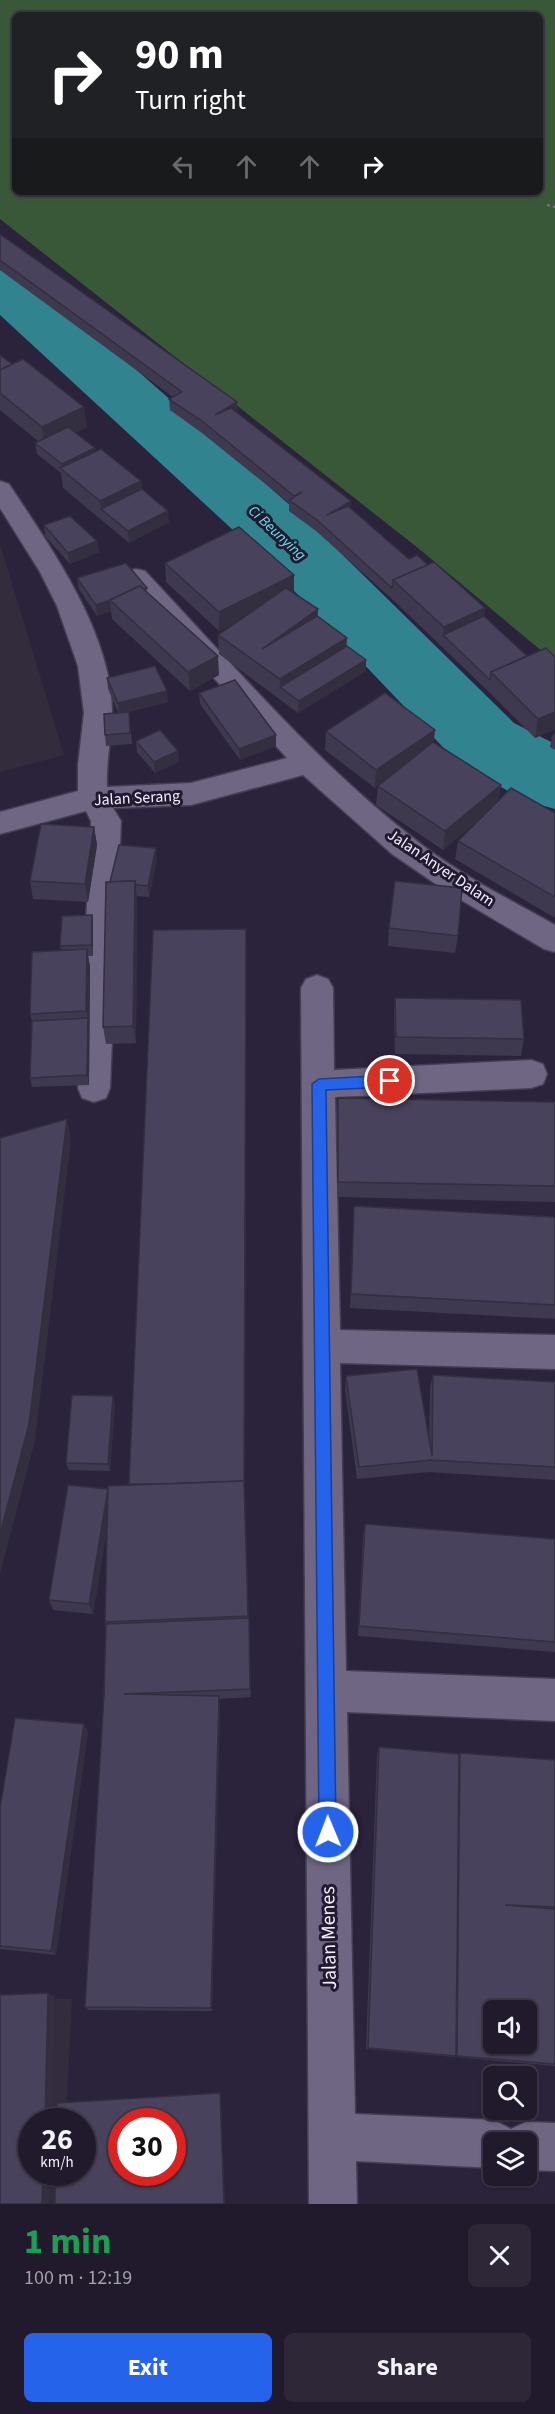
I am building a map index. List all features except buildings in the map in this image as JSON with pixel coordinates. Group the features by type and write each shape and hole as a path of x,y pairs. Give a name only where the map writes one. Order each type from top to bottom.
{"street":[{"path":"0,489 53,572 70,606 93,666 98,713 92,765 93,798 106,821 94,1088"},
{"name":"Jalan Anyer Dalam","path":"136,577 308,762 402,846 457,883 555,940"},
{"name":"Jalan Serang","path":"0,823 93,798 183,796 308,762"},
{"name":"Jalan Menes","path":"317,988 333,2204"},
{"path":"319,1084 531,1074"},
{"path":"322,1346 555,1352"},
{"path":"326,1691 555,1700"},
{"path":"332,2136 483,2143"},
{"path":"537,2146 555,2147"}],"path":[{"path":"547,205 555,207"}],"shaded area":[{"path":"0,544 64,755 0,772"},
{"path":"0,1999 72,1999 67,2108 18,2108 18,2186 63,2186 62,2204 0,2204"}],"green space":[{"path":"0,0 555,0 555,662 418,548 0,219"}],"waterway":[{"name":"Ci Beunying","path":"0,282 284,538 486,743 555,780"}],"route":[{"path":"328,1832 319,1084 390,1081"}]}
